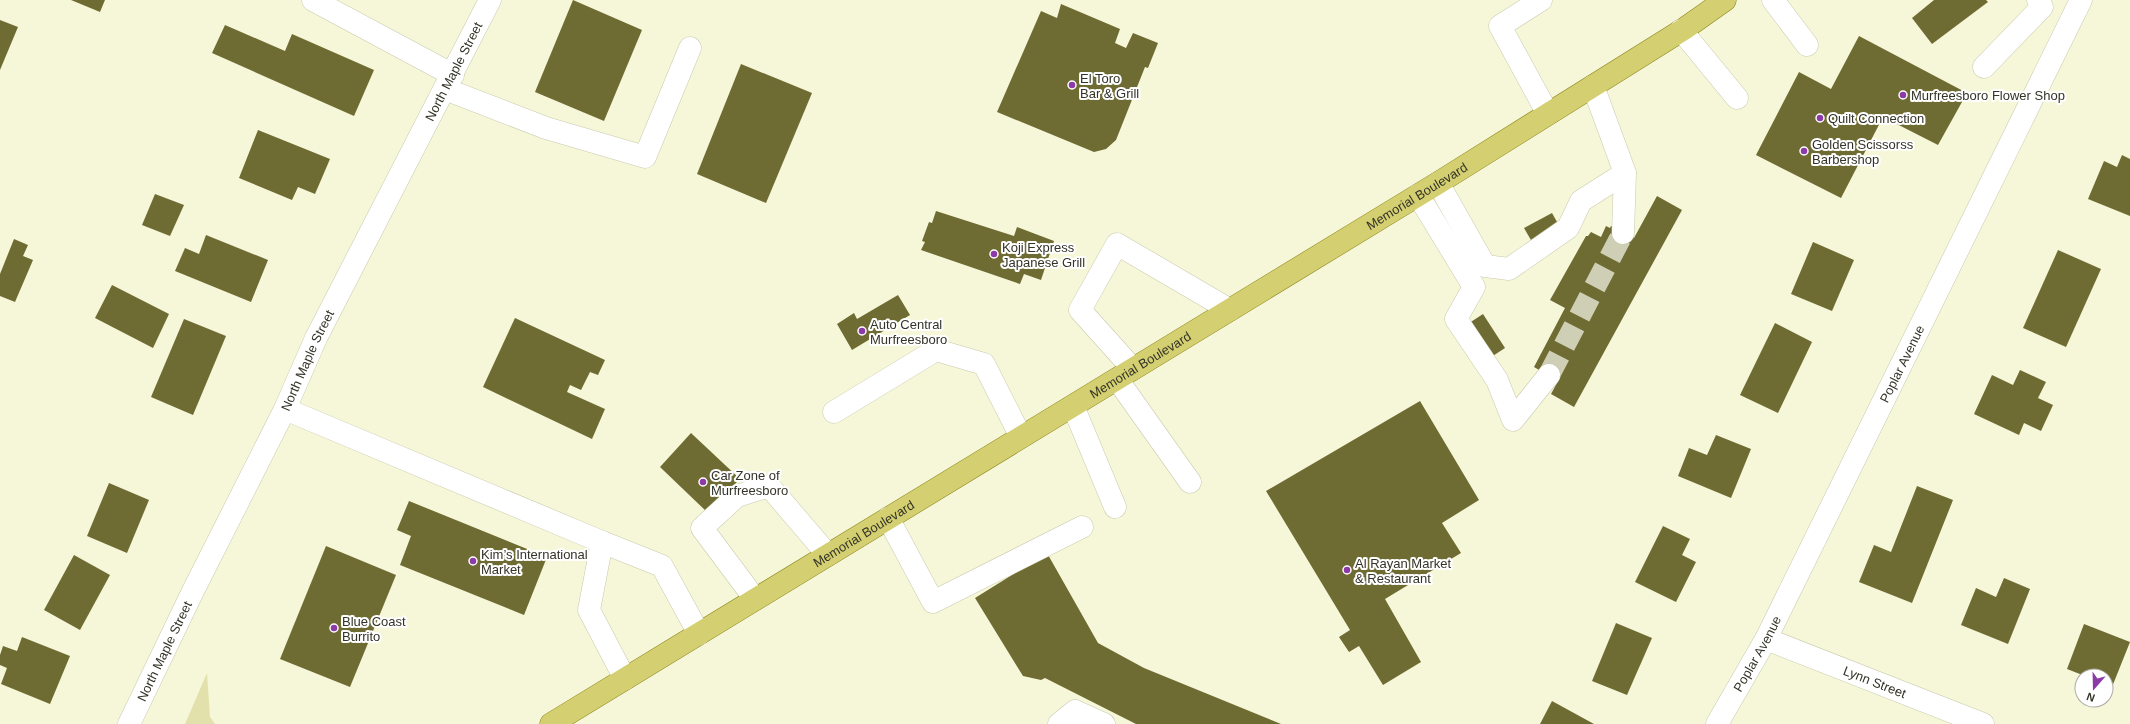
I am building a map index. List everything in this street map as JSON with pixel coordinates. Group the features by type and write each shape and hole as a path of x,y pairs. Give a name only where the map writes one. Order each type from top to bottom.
{"main road":[{"name":"Memorial Boulevard","path":"551,724 1438,183 1681,30 1725,0"}],"street":[{"path":"313,0 449,82 546,128 645,157 690,48"},
{"name":"North Maple Street","path":"129,724 193,591 285,409 316,338 490,0"},
{"path":"1542,0 1500,26 1548,114"},
{"path":"1773,0 1807,45"},
{"path":"1984,67 2042,7 2038,0"},
{"name":"Poplar Avenue","path":"1717,724 1766,639 2080,0"},
{"path":"1681,30 1737,98"},
{"path":"1593,86 1625,173 1623,233"},
{"path":"1438,183 1485,266 1509,269 1568,228 1581,201 1625,173"},
{"path":"1418,195 1474,287 1456,319 1497,380 1513,420 1549,375"},
{"path":"1190,482 1125,374 1080,310 1118,244 1230,310"},
{"path":"834,412 936,350 984,364 1021,437"},
{"path":"1073,406 1115,506"},
{"path":"285,409 662,566 699,634"},
{"path":"755,599 702,528 737,496 769,486 828,555"},
{"path":"888,518 933,602 1082,527"},
{"path":"602,542 589,610 625,679"},
{"name":"Lynn Street","path":"1766,639 1983,724"},
{"path":"1058,724 1075,711 1104,724"}],"green space":[{"path":"207,673 210,717 215,724 185,724"}],"building":[{"path":"71,0 105,0 100,12"},
{"path":"573,0 642,30 604,121 535,92"},
{"path":"1934,0 1986,0 1988,2 1932,44 1912,18"},
{"path":"1061,4 1120,29 1115,43 1126,48 1133,33 1158,43 1148,68 1145,67 1116,140 1106,149 1094,152 997,112 1041,11 1057,18"},
{"path":"0,20 18,27 0,70"},
{"path":"225,25 285,51 292,34 374,70 354,116 212,53"},
{"path":"1859,36 1967,93 1938,145 1883,117 1841,198 1756,155 1799,72 1831,89"},
{"path":"741,64 812,93 766,203 697,174"},
{"path":"258,130 330,159 315,194 298,187 292,200 239,178"},
{"path":"2122,155 2130,159 2130,216 2088,199 2104,161 2117,167"},
{"path":"155,194 184,205 170,236 142,225"},
{"path":"1657,196 1682,210 1574,407 1551,394 1558,381 1534,367 1565,308 1550,300 1586,236 1588,236 1591,232 1601,237 1606,226 1610,228 1611,226 1634,238"},
{"path":"936,211 1014,236 1017,227 1054,241 1041,280 1024,274 1020,284 921,250 925,242 922,241 929,222 932,223"},
{"path":"1552,213 1566,238 1539,254 1524,228"},
{"path":"206,235 268,260 251,302 175,271 185,248 199,254"},
{"path":"14,239 28,245 23,256 33,260 15,302 0,296 0,274"},
{"path":"1813,242 1854,260 1832,311 1791,294"},
{"path":"2058,250 2101,269 2066,347 2023,328"},
{"path":"112,285 169,314 153,348 95,318"},
{"path":"898,295 910,315 852,350 837,324 854,313 857,319"},
{"path":"1483,314 1505,348 1476,367 1454,333"},
{"path":"515,318 605,360 598,375 590,372 581,390 570,385 567,392 605,409 592,439 483,387"},
{"path":"184,319 226,336 193,415 151,397"},
{"path":"1775,323 1812,342 1778,413 1740,395"},
{"path":"2020,370 2046,382 2038,398 2053,405 2041,431 2024,423 2019,435 1974,414 1992,375 2013,385"},
{"path":"1420,401 1479,500 1442,523 1461,553 1385,599 1421,662 1383,685 1359,646 1349,652 1339,637 1350,630 1266,491"},
{"path":"691,433 740,479 707,512 660,467"},
{"path":"1716,435 1751,449 1731,498 1678,476 1689,448 1707,455"},
{"path":"109,483 149,500 127,553 87,536"},
{"path":"1917,486 1953,500 1912,603 1859,582 1874,545 1891,552"},
{"name":"Kim’s International Market","path":"409,501 547,557 524,615 400,565 411,536 397,530"},
{"path":"1663,526 1690,539 1682,555 1696,562 1676,602 1635,582"},
{"path":"326,546 396,575 350,687 280,659"},
{"path":"1047,553 1098,643 1144,668 1281,724 1136,724 1045,678 1041,680 1023,676 975,598"},
{"path":"74,555 110,575 80,630 44,610"},
{"path":"2004,578 2030,589 2008,644 1961,625 1976,588 1996,597"},
{"path":"1616,623 1652,638 1627,695 1592,681"},
{"path":"2084,624 2130,642 2114,682 2114,668 2074,668 2074,672 2067,669"},
{"path":"22,637 70,656 50,704 1,684 7,668 0,665 0,655 3,646 17,651"},
{"path":"1552,701 1594,724 1540,724"}],"tunnel":[{"path":"1549,375 1623,233"}],"place":[{"name":"El Toro Bar & Grill","path":"1072,85"},
{"name":"Murfreesboro Flower Shop","path":"1903,95"},
{"name":"Quilt Connection","path":"1820,118"},
{"name":"Golden Scissorss Barbershop","path":"1804,151"},
{"name":"Koji Express Japanese Grill","path":"994,254"},
{"name":"Auto Central Murfreesboro","path":"862,331"},
{"name":"Car Zone of Murfreesboro","path":"703,482"},
{"name":"Kim’s International Market","path":"473,561"},
{"name":"Al Rayan Market & Restaurant","path":"1347,570"},
{"name":"Blue Coast Burrito","path":"334,628"}]}
